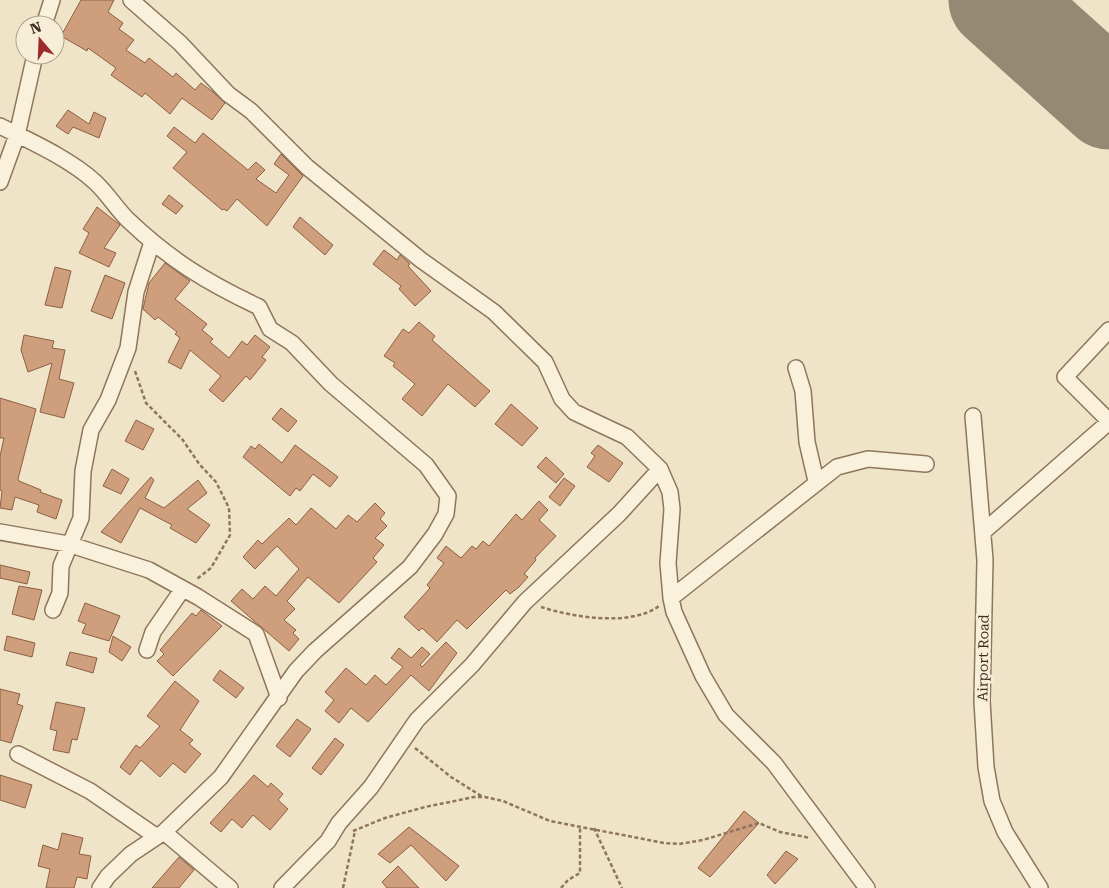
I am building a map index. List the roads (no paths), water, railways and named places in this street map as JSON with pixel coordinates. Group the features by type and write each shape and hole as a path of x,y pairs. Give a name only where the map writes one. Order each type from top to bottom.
{"street":[{"path":"131,0 180,43 228,94 251,111 307,167 421,260 494,312 545,362 562,399 574,412 627,437 660,469 670,492 672,509 668,563 671,598 674,612 703,676 726,715 774,763 796,790 831,842 867,888"},
{"path":"47,15 50,2"},
{"path":"0,182 17,135 33,65"},
{"path":"0,126 94,181 125,217 152,242 194,274 230,294 259,307 270,329 292,343 331,384 426,465 448,496 446,514 410,567 315,651 296,671 279,698 221,777 161,834 131,854 108,876 100,888"},
{"path":"53,610 60,593 61,566 68,544 81,518 83,471 91,430 108,400 128,348 136,292 152,242"},
{"path":"983,532 1109,421 1065,376 1109,330"},
{"path":"796,368 802,391 807,442 816,481"},
{"name":"Airport Road","path":"973,416 985,560 982,701 986,767 992,801 1005,832 1040,888"},
{"path":"671,598 816,481 837,467 868,459 926,464"},
{"path":"282,888 328,841 339,823 371,787 404,737 442,694 472,665 525,602 619,514 660,469"},
{"path":"0,532 68,544 149,570 182,590 198,597 256,634 279,698"},
{"path":"147,650 154,632 182,590"},
{"path":"18,754 90,791 161,834 230,888"}]}
